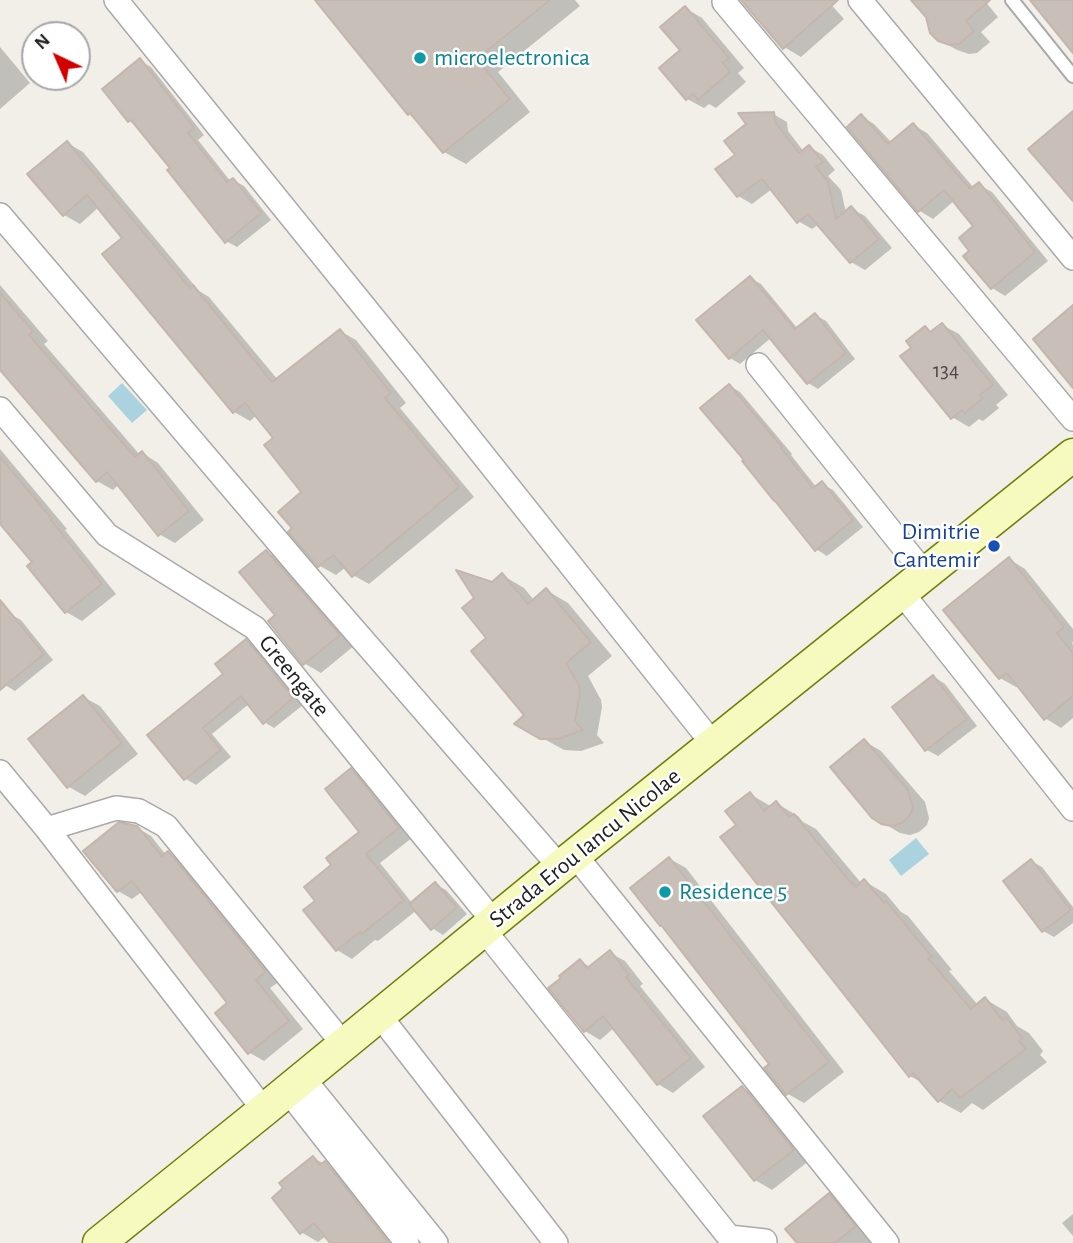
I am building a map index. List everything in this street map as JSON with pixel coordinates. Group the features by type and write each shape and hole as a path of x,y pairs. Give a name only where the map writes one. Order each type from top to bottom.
{"street":[{"path":"116,0 713,744"},
{"path":"860,0 1073,258"},
{"path":"724,2 1073,419"},
{"path":"0,215 309,578 568,861 887,1243"},
{"path":"758,365 1073,809"},
{"name":"Greengate","path":"0,409 107,535 256,628 729,1237 765,1241"},
{"name":"Strada Erou Iancu Nicolae","path":"99,1243 1073,455"},
{"path":"0,772 47,829 285,1093 407,1243"},
{"path":"47,829 116,808 139,811 166,826 344,1045"},
{"path":"380,1016 556,1243"},
{"path":"285,1093 436,1243"}],"lane":[{"path":"1012,0 1073,76"}],"water":[{"path":"122,383 147,410 132,423 108,396"},
{"path":"916,838 929,854 901,876 889,860"}],"building":[{"name":"microelectronica","path":"315,0 550,0 477,59 510,99 443,153 410,113 408,115"},
{"path":"741,0 838,0 783,49"},
{"path":"911,0 990,0 966,21 974,31 959,44 950,45 938,41 930,33 926,17"},
{"path":"1030,0 1073,0 1073,53"},
{"path":"685,6 729,58 723,63 730,72 698,100 693,94 686,100 659,68 680,50 660,27"},
{"path":"140,58 194,128 188,133 227,182 233,178 261,213 225,243 167,170 170,168 102,89"},
{"path":"1073,111 1073,201 1028,149"},
{"path":"774,112 775,122 799,153 809,145 823,162 816,167 828,181 836,219 851,206 879,239 850,263 808,214 797,223 762,179 737,197 715,169 735,155 724,141 746,124 738,113"},
{"path":"861,114 888,144 913,123 970,189 979,182 1035,252 991,289 963,256 969,251 959,238 973,226 944,190 918,212 847,127"},
{"path":"67,141 190,288 193,285 272,382 340,329 391,393 385,398 459,487 352,577 334,555 318,567 288,532 292,528 278,512 301,492 264,445 273,438 245,403 233,413 102,254 122,238 87,195 63,216 27,174"},
{"path":"750,276 795,329 815,313 846,353 807,384 763,330 729,359 696,320"},
{"path":"0,293 33,331 29,335 135,457 142,451 189,511 158,536 107,472 96,482 0,370"},
{"path":"1073,305 1073,388 1033,339"},
{"path":"942,323 993,385 980,395 983,398 965,413 962,410 951,419 900,356 911,348 906,341 925,326 930,332"},
{"path":"729,384 813,488 822,481 853,520 815,551 700,408"},
{"path":"0,457 102,584 65,613 27,566 32,562 0,524"},
{"path":"266,550 340,635 303,665 268,621 275,615 239,572"},
{"path":"1009,557 1064,627 1057,633 1073,653 1073,696 1044,720 1007,673 999,679 943,610"},
{"path":"456,570 492,582 502,573 528,604 546,588 591,642 566,663 579,685 575,721 583,730 558,739 540,739 514,724 524,715 471,651 486,638 462,608 474,598"},
{"path":"0,600 44,654 0,690"},
{"path":"246,639 293,698 263,724 241,696 203,728 221,750 184,780 147,735 223,674 215,664"},
{"path":"933,675 967,719 925,751 892,707"},
{"path":"83,695 122,743 67,788 28,739"},
{"path":"864,739 908,790 913,808 902,823 892,826 881,824 872,818 830,767"},
{"path":"351,768 399,828 366,854 404,900 336,951 303,910 315,901 304,887 331,865 326,858 359,832 325,789"},
{"path":"750,792 764,811 776,801 789,817 794,814 852,884 856,887 864,879 884,903 886,901 932,957 928,958 971,1009 985,997 1002,1020 1007,1018 1022,1038 1019,1041 1026,1049 960,1098 952,1089 938,1102 913,1073 909,1077 720,837 736,825 725,811"},
{"path":"119,822 137,826 162,856 168,851 266,972 256,980 289,1021 248,1054 215,1013 227,1003 132,881 117,892 83,851"},
{"path":"669,857 829,1062 786,1095 764,1068 769,1064 630,888"},
{"path":"1031,859 1071,910 1042,932 1003,881"},
{"path":"435,882 457,907 431,930 409,904"},
{"path":"610,950 629,975 626,977 691,1058 657,1085 603,1016 584,1032 548,988 580,959 587,968"},
{"path":"742,1086 794,1150 754,1181 703,1116"},
{"path":"313,1156 320,1165 325,1161 389,1243 330,1243 314,1223 300,1234 272,1198 283,1188 279,1183"},
{"path":"829,1193 856,1226 835,1243 797,1243 785,1229"}],"place":[{"name":"microelectronica","path":"420,58"},
{"name":"Dimitrie Cantemir","path":"994,546"},
{"name":"Residence 5","path":"665,892"}]}
